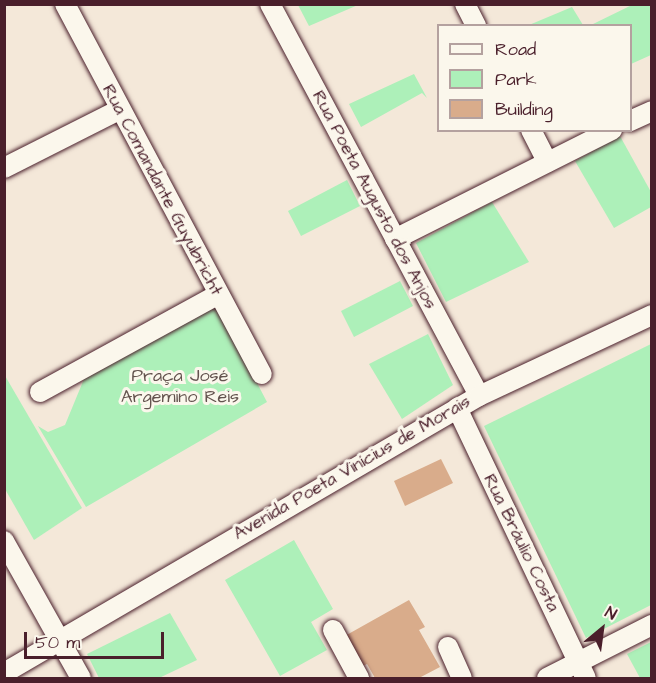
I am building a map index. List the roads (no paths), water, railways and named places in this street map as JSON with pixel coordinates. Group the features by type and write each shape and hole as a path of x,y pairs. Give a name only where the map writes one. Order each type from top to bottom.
{"street":[{"name":"Rua Comandante Guyubricht","path":"65,4 119,110 262,374"},
{"name":"Rua Poeta Augusto dos Anjos","path":"270,4 479,396"},
{"path":"465,4 475,24"},
{"path":"4,168 119,110"},
{"path":"632,121 651,111"},
{"path":"532,132 547,162"},
{"path":"395,239 608,132"},
{"path":"40,392 218,295"},
{"name":"Avenida Poeta Vinícius de Morais","path":"4,674 457,408 651,315"},
{"name":"Rua Bráulio Costa","path":"457,408 582,671"},
{"path":"4,541 63,640 81,678"},
{"path":"547,678 582,671 651,625"},
{"path":"333,630 359,678"},
{"path":"448,647 462,678"}],"park label":[{"name":"Praça José Argemino Reis","path":"180,388"}]}
